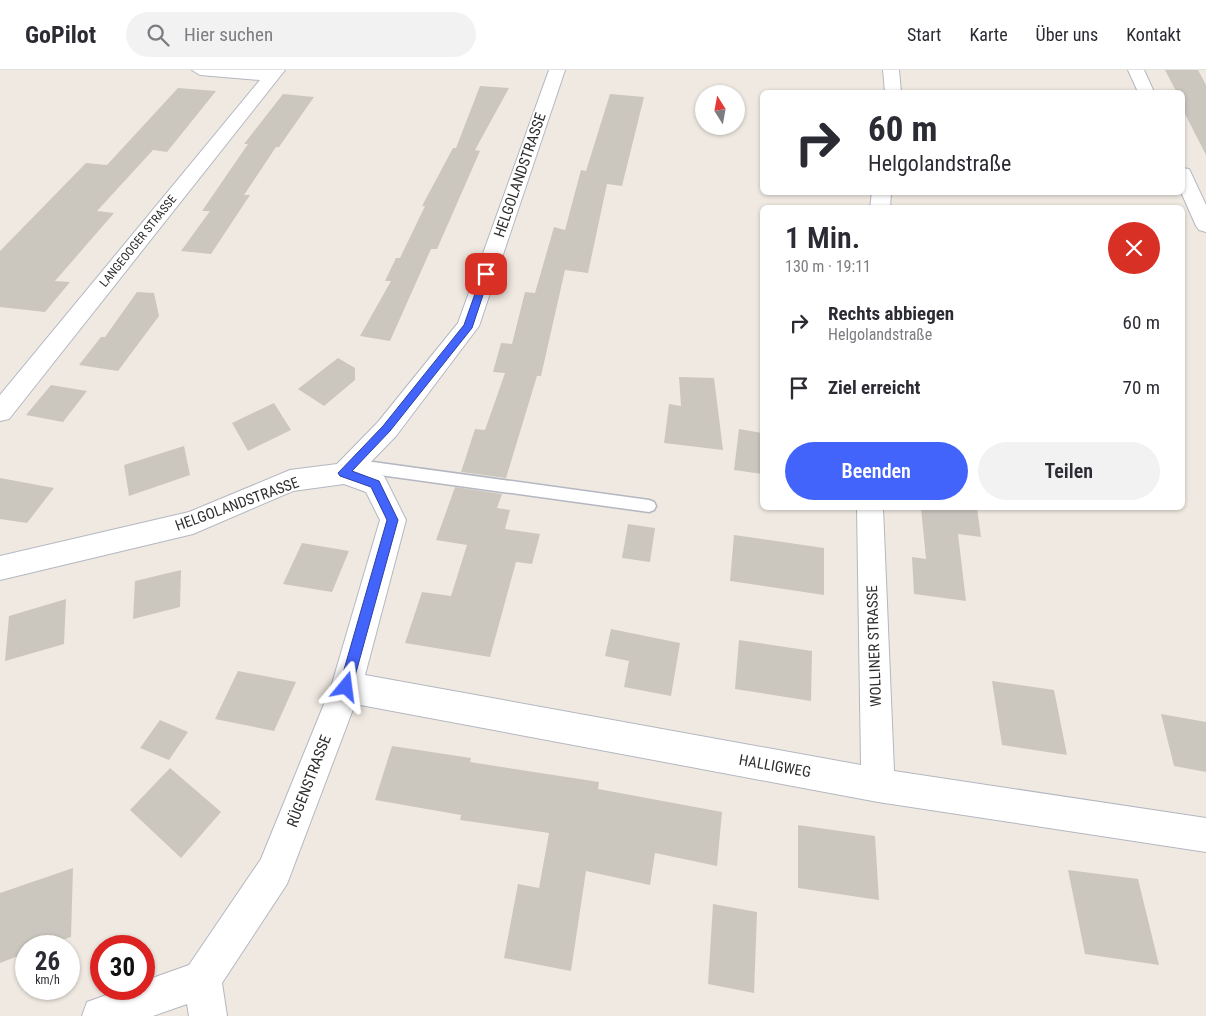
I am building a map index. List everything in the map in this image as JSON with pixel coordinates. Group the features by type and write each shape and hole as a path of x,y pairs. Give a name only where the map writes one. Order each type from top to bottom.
{"street":[{"path":"200,70 274,73"},
{"name":"HELGOLANDSTRASSE","path":"0,568 193,523 290,481 348,469 387,429 468,326 557,70"},
{"path":"892,70 893,90"},
{"path":"1136,70 1145,90"},
{"name":"LANGEOOGER STRASSE","path":"0,412 274,73"},
{"path":"1185,180 1206,226"},
{"name":"RÜGENSTRASSE","path":"202,980 274,872 346,687 393,520 375,484 348,469"},
{"name":"WOLLINER STRASSE","path":"870,510 878,785"},
{"name":"HALLIGWEG","path":"346,687 878,785 1206,835"},
{"path":"101,1016 202,980 208,1016"}],"lane":[{"path":"348,469 649,506"}],"building":[{"path":"1165,70 1198,70 1206,85 1206,155 1185,114 1185,90 1175,90"},
{"path":"480,86 509,88 475,150 480,151 437,249 431,249 390,341 360,336 391,281 385,281 396,258 400,258 425,206 422,206 453,148 456,148"},
{"path":"178,88 216,91 167,152 153,150 97,211 114,213 55,281 70,282 45,312 0,307 0,251 86,163 107,165"},
{"path":"283,94 314,97 279,147 276,147 244,195 250,195 211,254 181,251 210,211 202,211 248,144 244,144"},
{"path":"610,94 644,97 622,186 607,184 588,273 565,270 541,376 537,376 506,478 461,472 475,429 485,430 505,373 493,372 501,343 512,344 525,292 535,293 554,227 565,230 581,170 586,171"},
{"path":"137,292 154,293 159,316 118,371 79,365 101,337 105,337"},
{"path":"338,358 355,368 355,380 324,406 298,389"},
{"path":"679,377 714,378 723,450 664,443 669,404 681,406"},
{"path":"51,385 87,391 63,422 26,415"},
{"path":"274,403 291,430 248,451 232,423"},
{"path":"739,429 760,433 760,474 734,470"},
{"path":"184,446 190,475 129,496 124,465"},
{"path":"0,478 54,488 27,523 0,519"},
{"path":"455,487 502,494 497,508 510,510 505,529 540,534 532,564 516,562 490,657 405,643 422,592 451,596 467,545 436,540"},
{"path":"921,510 977,510 981,537 958,534 966,601 914,594 912,557 926,559"},
{"path":"628,524 655,528 650,562 622,558"},
{"path":"734,535 824,548 824,595 730,581"},
{"path":"302,543 349,551 332,592 283,584"},
{"path":"181,570 180,607 133,619 135,581"},
{"path":"66,599 64,644 5,661 9,616"},
{"path":"611,629 680,643 671,696 624,687 629,661 605,656"},
{"path":"739,640 812,651 811,701 735,689"},
{"path":"238,671 296,682 274,731 215,719"},
{"path":"992,681 1054,690 1067,755 1002,745"},
{"path":"1161,714 1206,722 1206,772 1174,766"},
{"path":"160,720 188,732 169,760 140,748"},
{"path":"392,746 471,758 470,762 599,782 598,789 722,812 717,866 655,853 650,885 586,871 571,971 504,958 518,884 539,888 549,833 460,820 461,815 375,800"},
{"path":"170,768 221,812 181,858 130,810"},
{"path":"798,825 875,836 879,900 798,888"},
{"path":"73,868 71,935 15,935 15,957 0,963 0,893"},
{"path":"1068,870 1138,879 1159,965 1085,954"},
{"path":"713,904 757,912 754,993 708,984"}],"route":[{"path":"346,687 393,520 375,484 344,473 387,429 468,326 486,274"}]}
